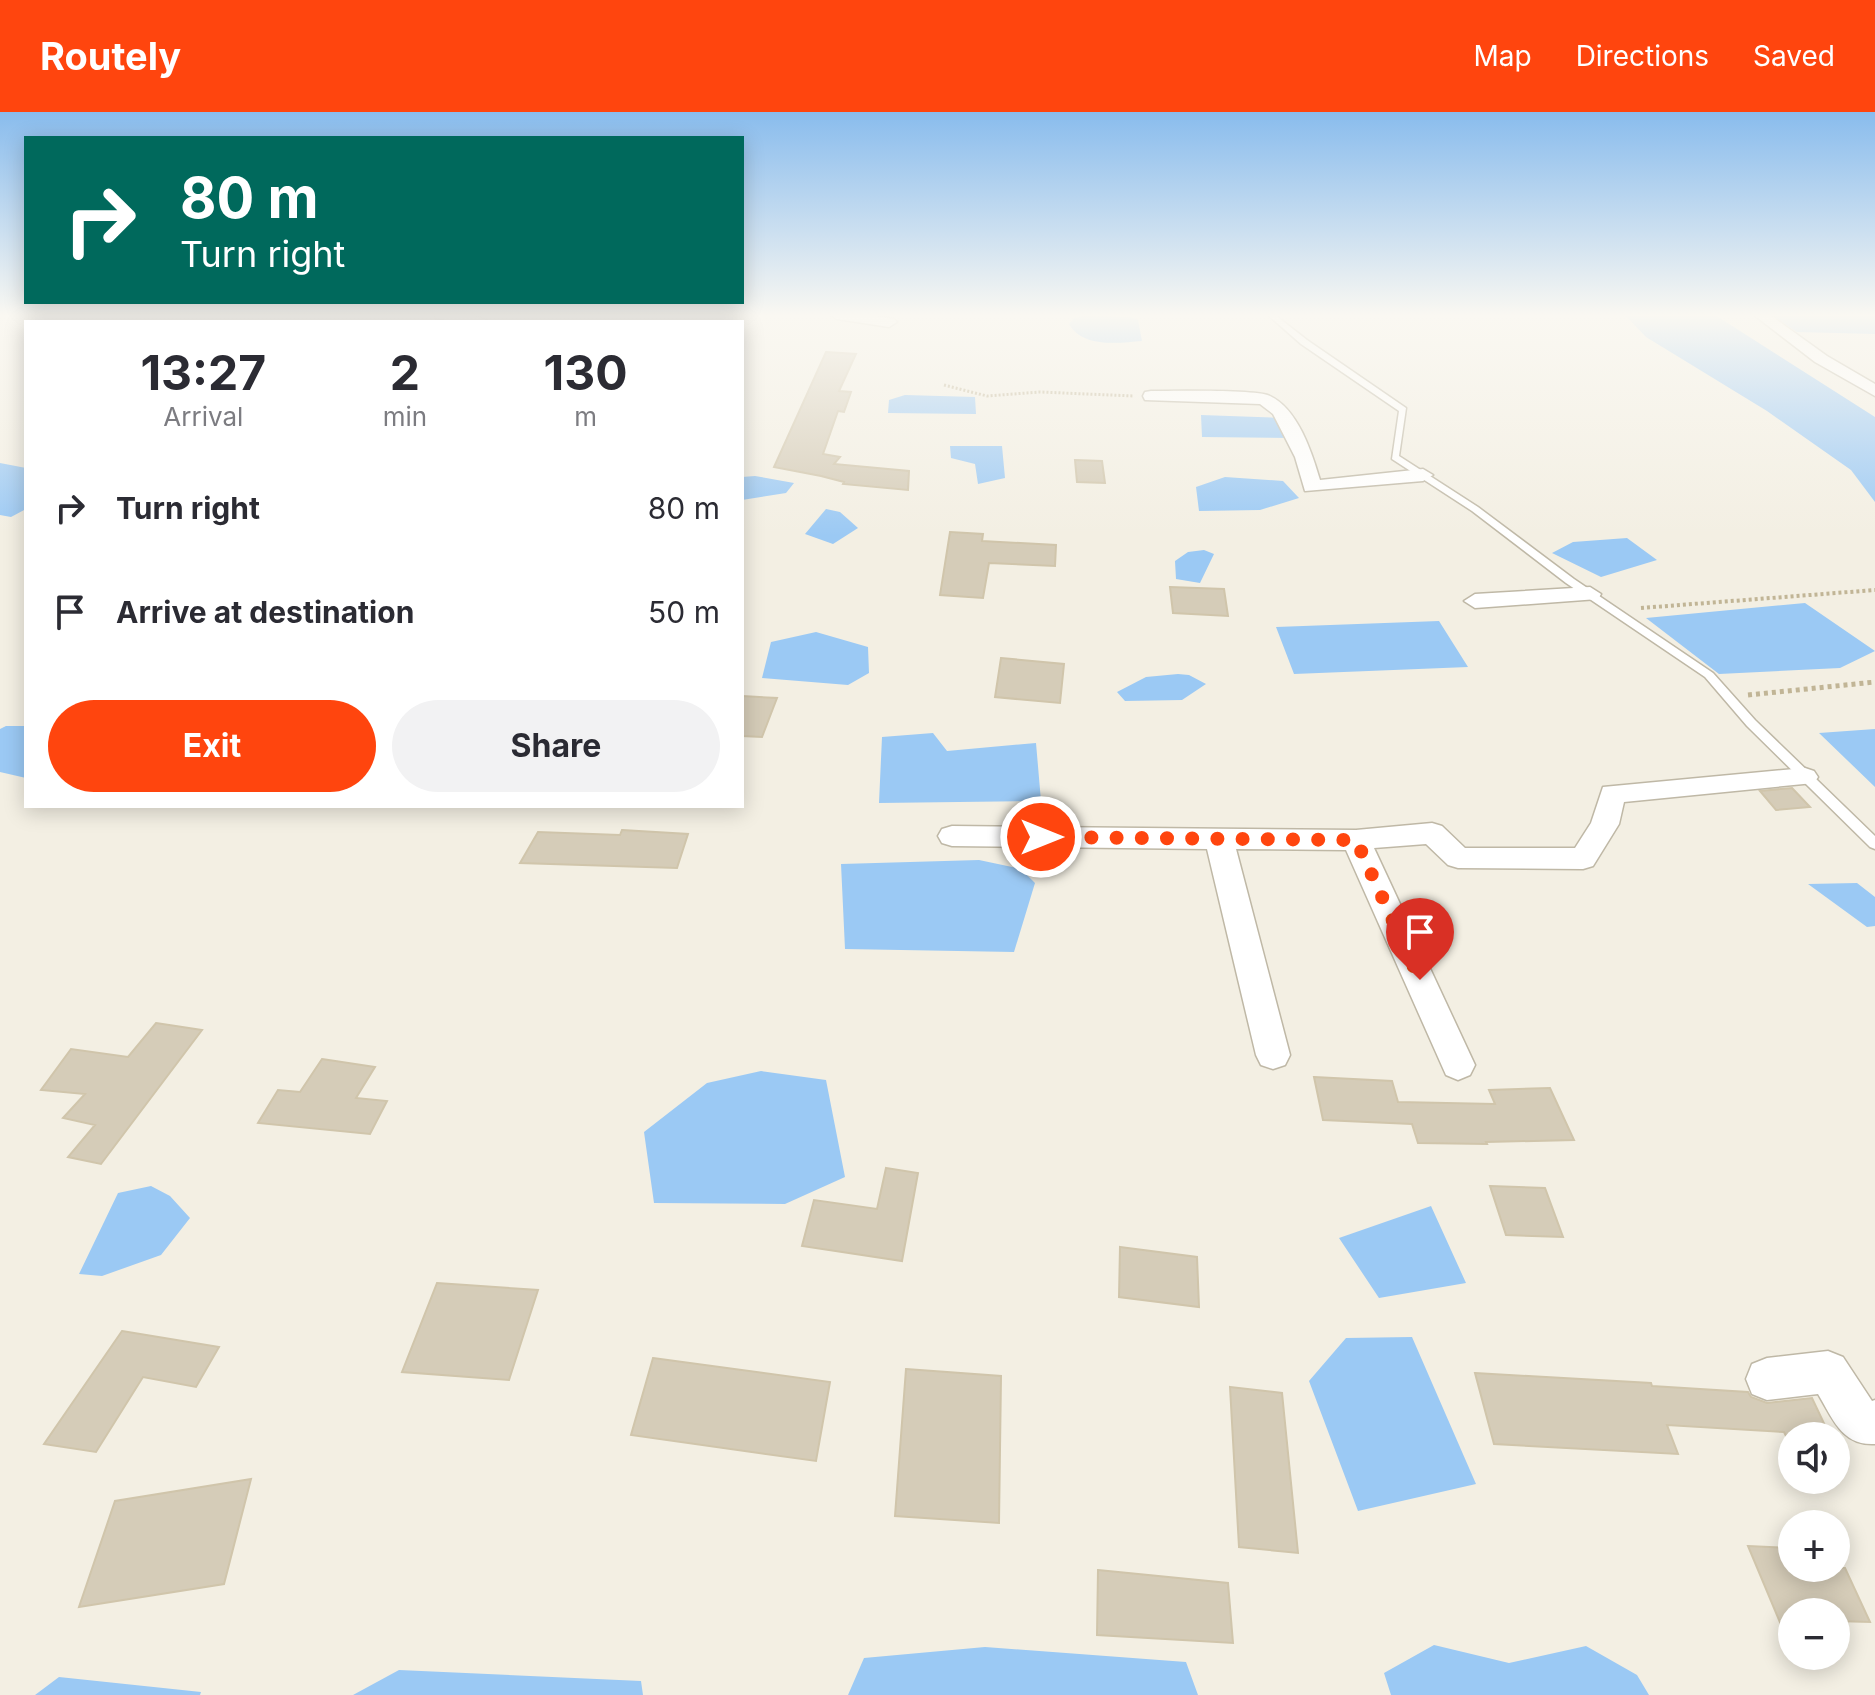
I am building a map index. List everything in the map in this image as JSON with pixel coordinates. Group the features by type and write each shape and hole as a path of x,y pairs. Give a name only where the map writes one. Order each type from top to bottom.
{"street":[{"path":"1151,396 1264,399 1280,411 1304,457 1312,487 1423,475"},
{"path":"1475,601 1590,594"},
{"path":"952,836 1356,840 1432,833 1458,858 1583,859 1605,824 1613,794 1805,777"},
{"path":"1219,838 1273,1055"},
{"path":"1356,840 1458,1065"},
{"path":"1767,1379 1828,1372 1861,1423 1875,1422"}],"lane":[{"path":"1372,389 1403,410 1395,457 1475,509 1590,594 1709,675 1805,777 1875,844"}],"path":[{"path":"959,389 987,396 1040,392 1151,396"},
{"path":"1616,611 1875,590"},
{"path":"1727,696 1875,682"}],"water":[{"path":"1731,389 1831,389 1875,417 1875,502 1851,470"},
{"path":"905,395 975,397 976,414 888,413 889,400"},
{"path":"1201,415 1283,418 1293,438 1202,437"},
{"path":"950,446 1002,446 1005,478 978,484 975,464 951,458"},
{"path":"0,463 24,468 24,510 11,517 0,515"},
{"path":"744,477 794,483 786,493 744,500"},
{"path":"1225,477 1283,481 1299,498 1260,510 1199,511 1196,487"},
{"path":"826,509 840,512 858,528 833,544 805,534"},
{"path":"1627,538 1657,560 1601,577 1552,553 1573,542"},
{"path":"1204,550 1214,554 1200,583 1176,579 1175,561 1188,552"},
{"path":"1805,603 1875,651 1840,668 1719,674 1646,618"},
{"path":"1439,621 1468,667 1294,674 1276,627"},
{"path":"816,632 868,647 869,673 848,685 762,678 771,642"},
{"path":"1189,675 1206,684 1182,700 1125,701 1117,692 1146,677"},
{"path":"24,726 24,778 0,772 0,729"},
{"path":"1875,729 1875,787 1819,733"},
{"path":"933,733 947,751 1036,743 1041,801 879,803 882,737"},
{"path":"979,860 1021,869 1035,883 1014,952 845,949 841,864"},
{"path":"1857,883 1875,897 1875,926 1867,927 1808,884"},
{"path":"761,1071 826,1080 845,1177 785,1204 654,1203 644,1132 707,1083"},
{"path":"151,1186 170,1196 190,1218 161,1255 102,1276 79,1274 118,1193"},
{"path":"1431,1206 1466,1283 1379,1298 1339,1238"},
{"path":"1412,1337 1476,1484 1358,1511 1309,1381 1346,1338"},
{"path":"1434,1645 1509,1663 1586,1646 1637,1675 1649,1695 1391,1695 1384,1673"},
{"path":"985,1647 1186,1662 1198,1695 848,1695 864,1658"},
{"path":"399,1670 641,1681 643,1695 353,1695"},
{"path":"59,1677 201,1692 200,1695 35,1695"}],"building":[{"path":"809,389 840,389 851,392 844,412 838,411 823,454 840,457 834,464 909,471 908,490 843,484 821,476 774,467"},
{"path":"1075,460 1102,461 1105,483 1077,482"},
{"path":"950,532 983,534 982,541 1056,545 1055,566 989,563 983,598 940,595"},
{"path":"1170,587 1224,589 1228,616 1173,613"},
{"path":"1001,658 1064,664 1060,703 995,697"},
{"path":"744,696 777,698 762,737 744,736"},
{"path":"1792,788 1810,807 1776,810 1760,791"},
{"path":"622,830 688,834 677,868 520,863 538,832 620,835"},
{"path":"156,1023 202,1030 101,1164 68,1157 95,1125 63,1118 85,1094 41,1090 71,1049 128,1057"},
{"path":"322,1059 375,1067 356,1098 387,1101 370,1134 258,1123 278,1090 300,1092"},
{"path":"1314,1077 1392,1081 1398,1102 1495,1104 1489,1090 1550,1088 1574,1140 1418,1143 1412,1124 1323,1120"},
{"path":"886,1168 918,1173 902,1261 802,1246 814,1200 877,1209"},
{"path":"1490,1186 1545,1188 1563,1237 1506,1235"},
{"path":"1120,1247 1197,1257 1199,1307 1119,1297"},
{"path":"437,1283 538,1290 509,1380 402,1372"},
{"path":"122,1331 219,1347 196,1387 143,1377 96,1452 44,1444"},
{"path":"653,1358 830,1382 816,1461 631,1435"},
{"path":"906,1369 1001,1376 999,1523 895,1516"},
{"path":"1475,1373 1748,1392 1751,1397 1767,1403 1812,1398 1823,1422 1778,1422 1778,1432 1667,1425 1678,1454 1494,1444"},
{"path":"1230,1387 1282,1393 1298,1553 1239,1547"},
{"path":"251,1479 224,1584 79,1607 115,1501"},
{"path":"1748,1546 1778,1547 1778,1582 1850,1582 1850,1579 1870,1622 1850,1621 1850,1598 1778,1598 1778,1618"},
{"path":"1098,1570 1228,1583 1233,1643 1097,1635"}],"route":[{"path":"1041,837 1356,840 1420,980"}]}
